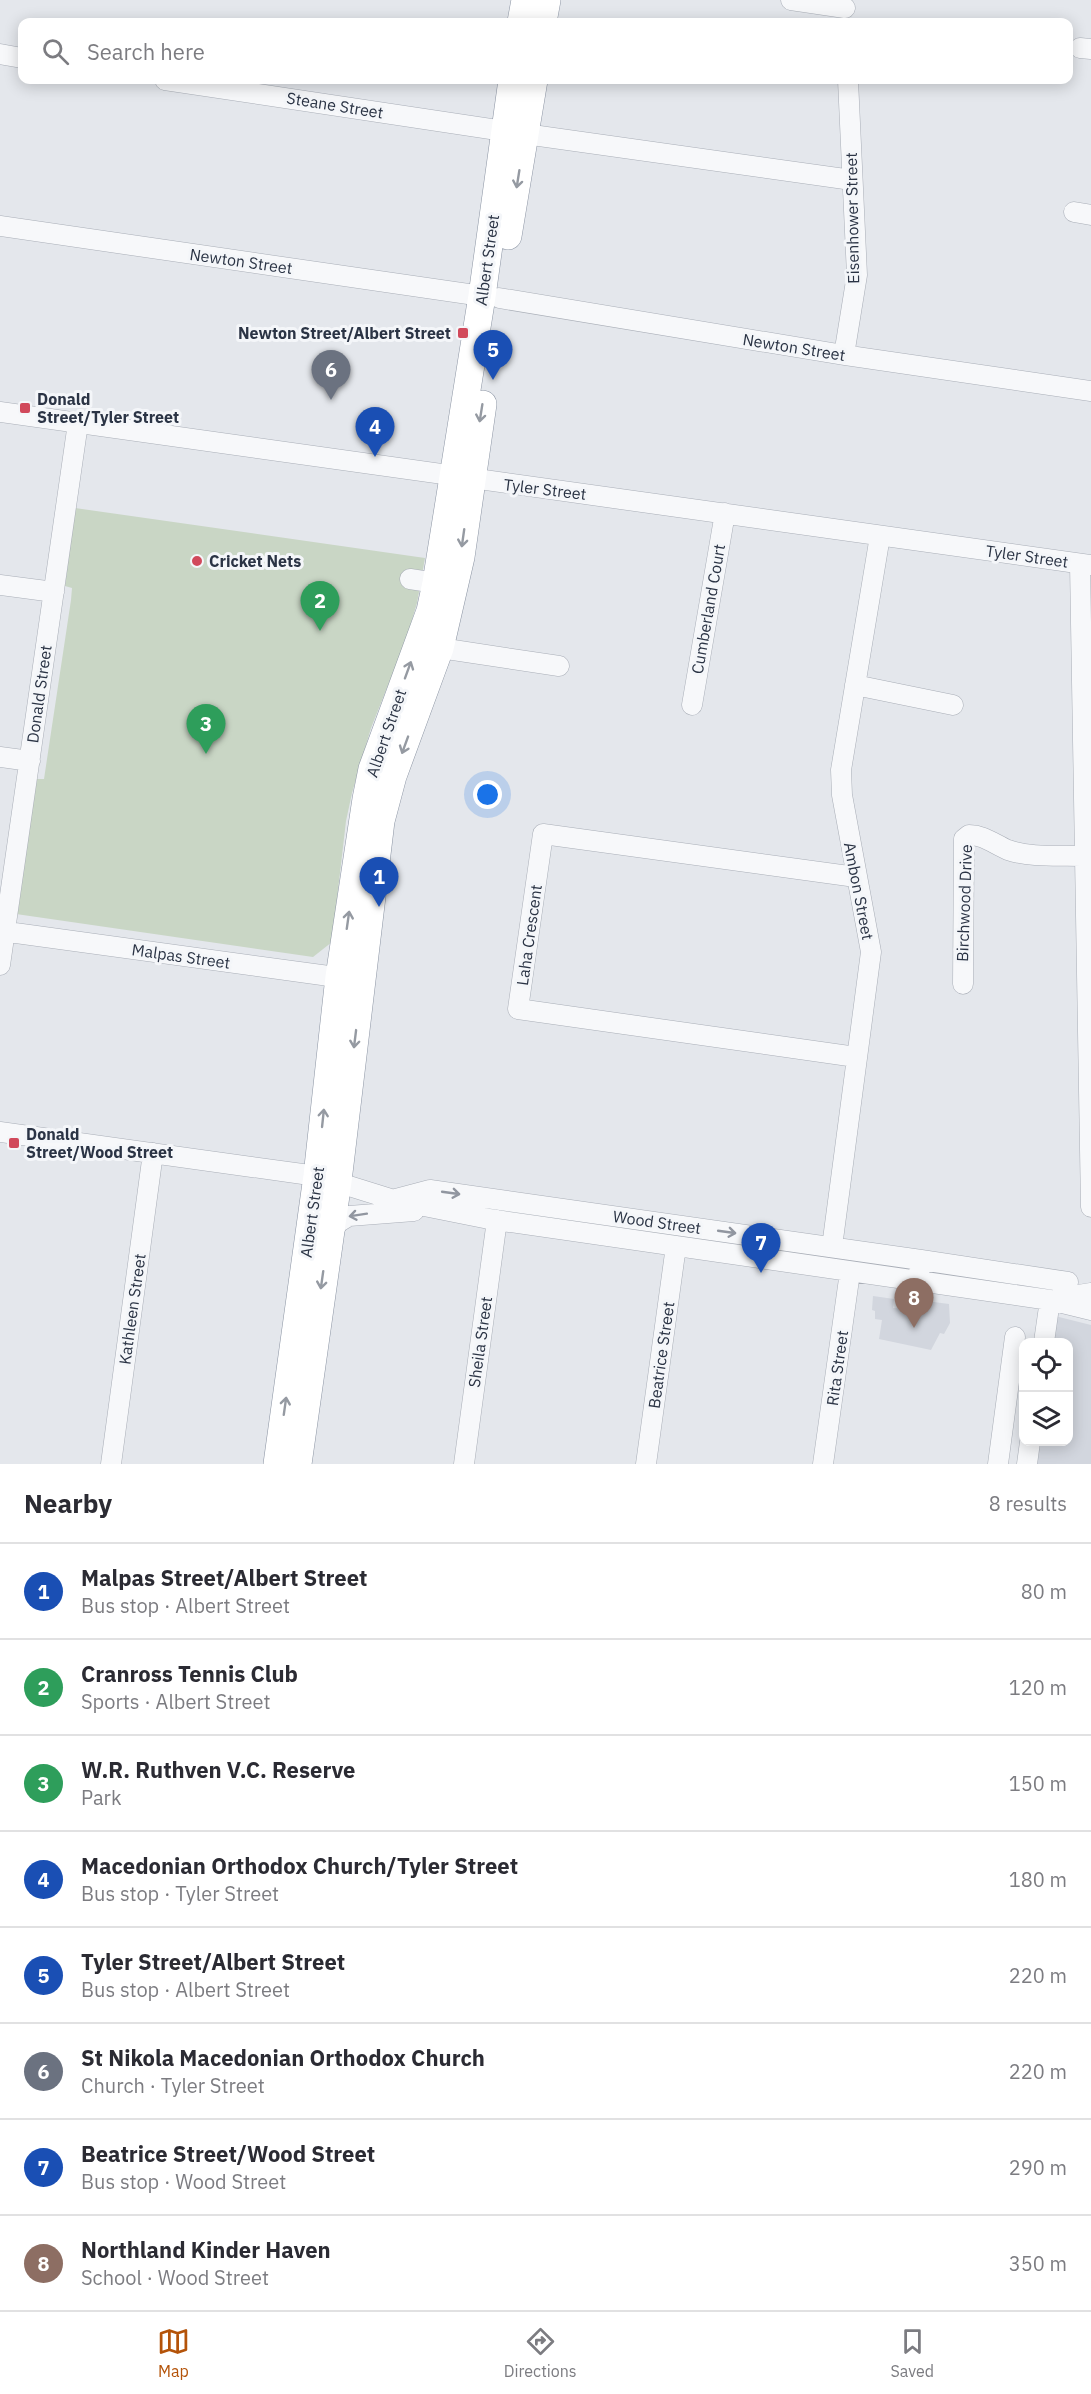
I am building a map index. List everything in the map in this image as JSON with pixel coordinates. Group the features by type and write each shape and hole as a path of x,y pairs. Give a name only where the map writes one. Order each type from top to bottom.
{"highway":[{"path":"522,18 525,0"},
{"path":"544,18 547,0"},
{"name":"Albert Street","path":"512,84 515,132"},
{"name":"Albert Street","path":"383,772 440,648 461,557 462,478 515,132 533,84"},
{"name":"Albert Street","path":"289,1456 327,1178 351,979 383,772 430,611 423,581 462,478"},
{"name":"Albert Street","path":"289,1456 328,1236 327,1178"}],"street":[{"path":"791,0 845,10"},
{"path":"0,54 18,57"},
{"name":"Steane Street","path":"192,84 852,180"},
{"name":"Eisenhower Street","path":"844,355 857,275 848,84"},
{"name":"Newton Street","path":"0,226 490,297 844,355 1091,391"},
{"name":"Tyler Street","path":"0,412 1086,564"},
{"name":"Donald Street","path":"0,965 2,931 30,761 78,423"},
{"name":"Cumberland Court","path":"692,705 725,513"},
{"name":"Ambon Street","path":"832,1247 871,952 856,877 841,770 880,536"},
{"path":"1086,564 1084,856 1088,930 1091,1207"},
{"path":"0,585 54,592"},
{"path":"440,648 559,666"},
{"path":"855,685 953,705"},
{"path":"0,757 30,761"},
{"name":"Laha Crescent","path":"856,877 543,834 518,1009 856,1057"},
{"name":"Birchwood Drive","path":"963,984 964,839 969,835 978,835 1009,850 1022,853 1084,856"},
{"name":"Malpas Street","path":"2,931 351,979"},
{"name":"Wood Street","path":"0,1132 327,1178 394,1200 437,1210 1050,1300 1091,1310"},
{"name":"Kathleen Street","path":"111,1464 153,1153"},
{"name":"Wood Street","path":"394,1200 430,1190 1068,1282"},
{"path":"328,1236 339,1222 349,1216 380,1212 437,1210"},
{"name":"Sheila Street","path":"464,1464 497,1220"},
{"name":"Beatrice Street","path":"646,1464 676,1246"},
{"path":"918,1281 921,1260"},
{"name":"Rita Street","path":"823,1464 850,1272"},
{"name":"Wood Street","path":"1050,1300 1091,1293"},
{"path":"1045,1338 1050,1300"},
{"path":"998,1464 1015,1337"},
{"path":"1027,1464 1029,1446"}],"shaded area":[{"path":"873,1296 894,1299 893,1308 909,1309 911,1299 949,1304 950,1323 944,1334 940,1333 931,1350 879,1339 882,1320 875,1319 875,1311 872,1310"},
{"path":"1039,1312 1091,1325 1091,1464 1021,1464 1023,1446 1073,1446 1073,1338 1036,1338"}],"green space":[{"path":"75,508 425,558 417,603 406,640 371,728 352,793 346,821 332,942 313,957 16,914 36,779 44,779 71,600 72,588 65,586"}],"place":[{"name":"Newton Street/Albert Street","path":"463,333"},
{"name":"Tyler Street/Albert Street","path":"493,380"},
{"name":"St Nikola Macedonian Orthodox Church","path":"331,400"},
{"name":"Donald Street/Tyler Street","path":"25,408"},
{"name":"Macedonian Orthodox Church/Tyler Street","path":"375,457"},
{"name":"Cricket Nets","path":"197,561"},
{"name":"Cranross Tennis Club","path":"320,631"},
{"name":"W.R. Ruthven V.C. Reserve","path":"206,754"},
{"name":"Malpas Street/Albert Street","path":"379,907"},
{"name":"Donald Street/Wood Street","path":"14,1143"},
{"name":"Beatrice Street/Wood Street","path":"761,1273"},
{"name":"Northland Kinder Haven","path":"914,1328"}]}
